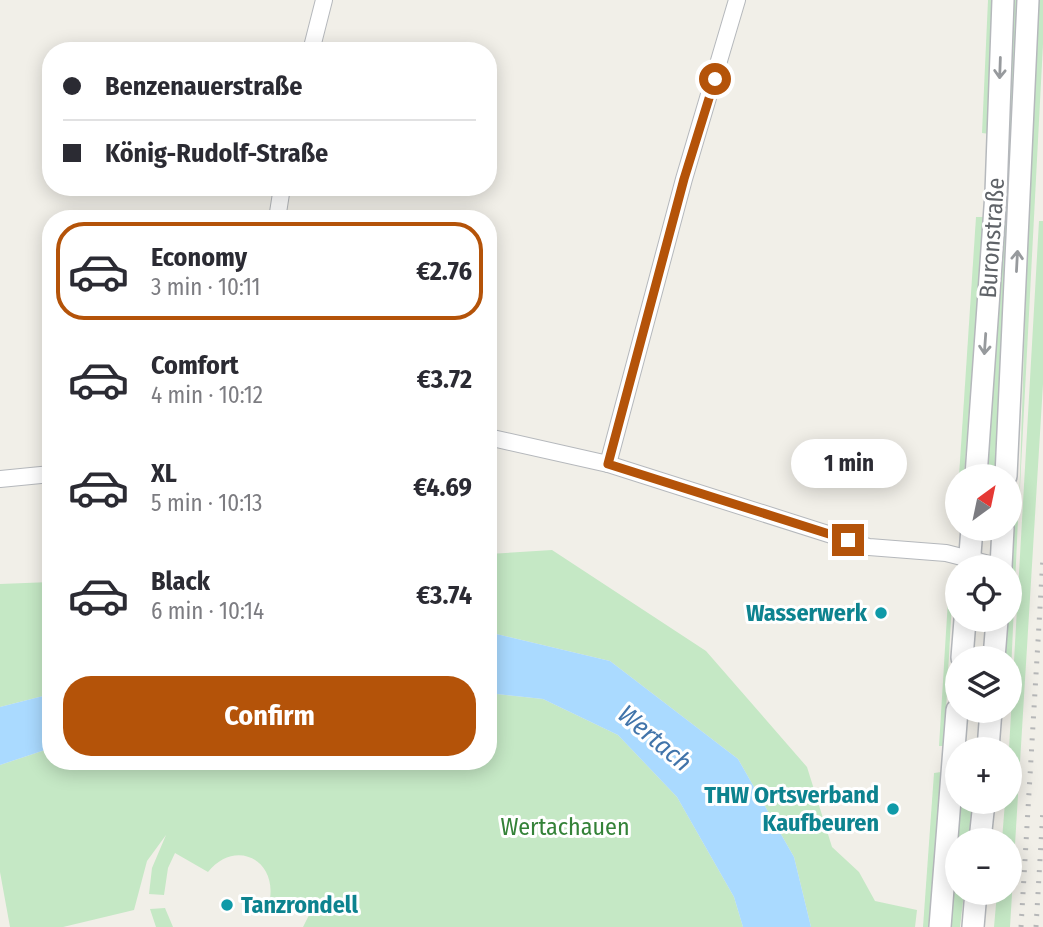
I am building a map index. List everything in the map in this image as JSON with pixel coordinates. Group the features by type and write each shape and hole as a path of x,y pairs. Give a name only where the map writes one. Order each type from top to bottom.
{"street":[{"path":"313,42 324,0"},
{"path":"608,464 684,179 737,0"},
{"name":"Buronstraße","path":"977,464 996,193 1003,0"},
{"name":"Buronstraße","path":"1007,464 1028,0"},
{"path":"497,439 608,464 869,547 945,558"},
{"path":"0,479 42,475"},
{"path":"940,927 956,723"},
{"path":"973,927 975,905"}],"green space":[{"path":"988,0 995,0 990,134 982,133"},
{"path":"1010,0 1019,0 998,464 986,464"},
{"path":"1035,0 1043,0 1043,44 1020,464"},
{"path":"976,217 984,217 965,464 960,464"},
{"path":"1039,221 1043,221 1043,384 1022,737 1010,737 1010,723 1022,723 1022,646 1015,646 1016,632 1022,632 1022,520"},
{"path":"1013,541 1017,541 1016,555 1011,555"},
{"path":"552,550 706,651 807,767 832,847 859,872 875,901 917,910 915,927 811,927 794,857 738,759 610,661 497,634 497,553"},
{"path":"42,582 42,696 0,707 0,584"},
{"path":"946,632 950,632 950,646 945,646"},
{"path":"1005,632 1013,632 1012,646 1004,646"},
{"path":"945,648 944,746 939,746"},
{"name":"Wertachauen","path":"497,694 543,699 618,735 677,797 734,897 743,927 303,927 309,915 270,899 267,873 260,864 241,855 218,862 208,872 175,853 168,868 164,895 149,894 152,868 166,835 147,861 134,910 63,927 10,927 0,872 0,765 42,751 42,770 497,770"},
{"path":"941,772 932,927 923,927 934,773"},
{"path":"959,814 971,814 970,828 958,828"},
{"path":"1004,814 1017,814 1016,828 1003,828"},
{"path":"951,905 963,905 960,927 949,927"},
{"path":"996,905 1011,905 1010,927 994,927"},
{"path":"165,908 173,927 156,927 150,909"}],"water":[{"name":"Wertach","path":"497,634 610,661 738,759 794,857 811,927 743,927 734,897 677,797 618,735 543,699 497,694"},
{"path":"42,696 42,751 0,765 0,707"}],"railway":[{"path":"1021,927 1043,557"},
{"path":"1036,927 1043,809"}],"place":[{"name":"Wasserwerk","path":"881,613"},
{"name":"THW Ortsverband Kaufbeuren","path":"893,809"},
{"name":"Tanzrondell","path":"227,905"}],"route":[{"path":"715,79 684,179 608,464 848,540"}]}
